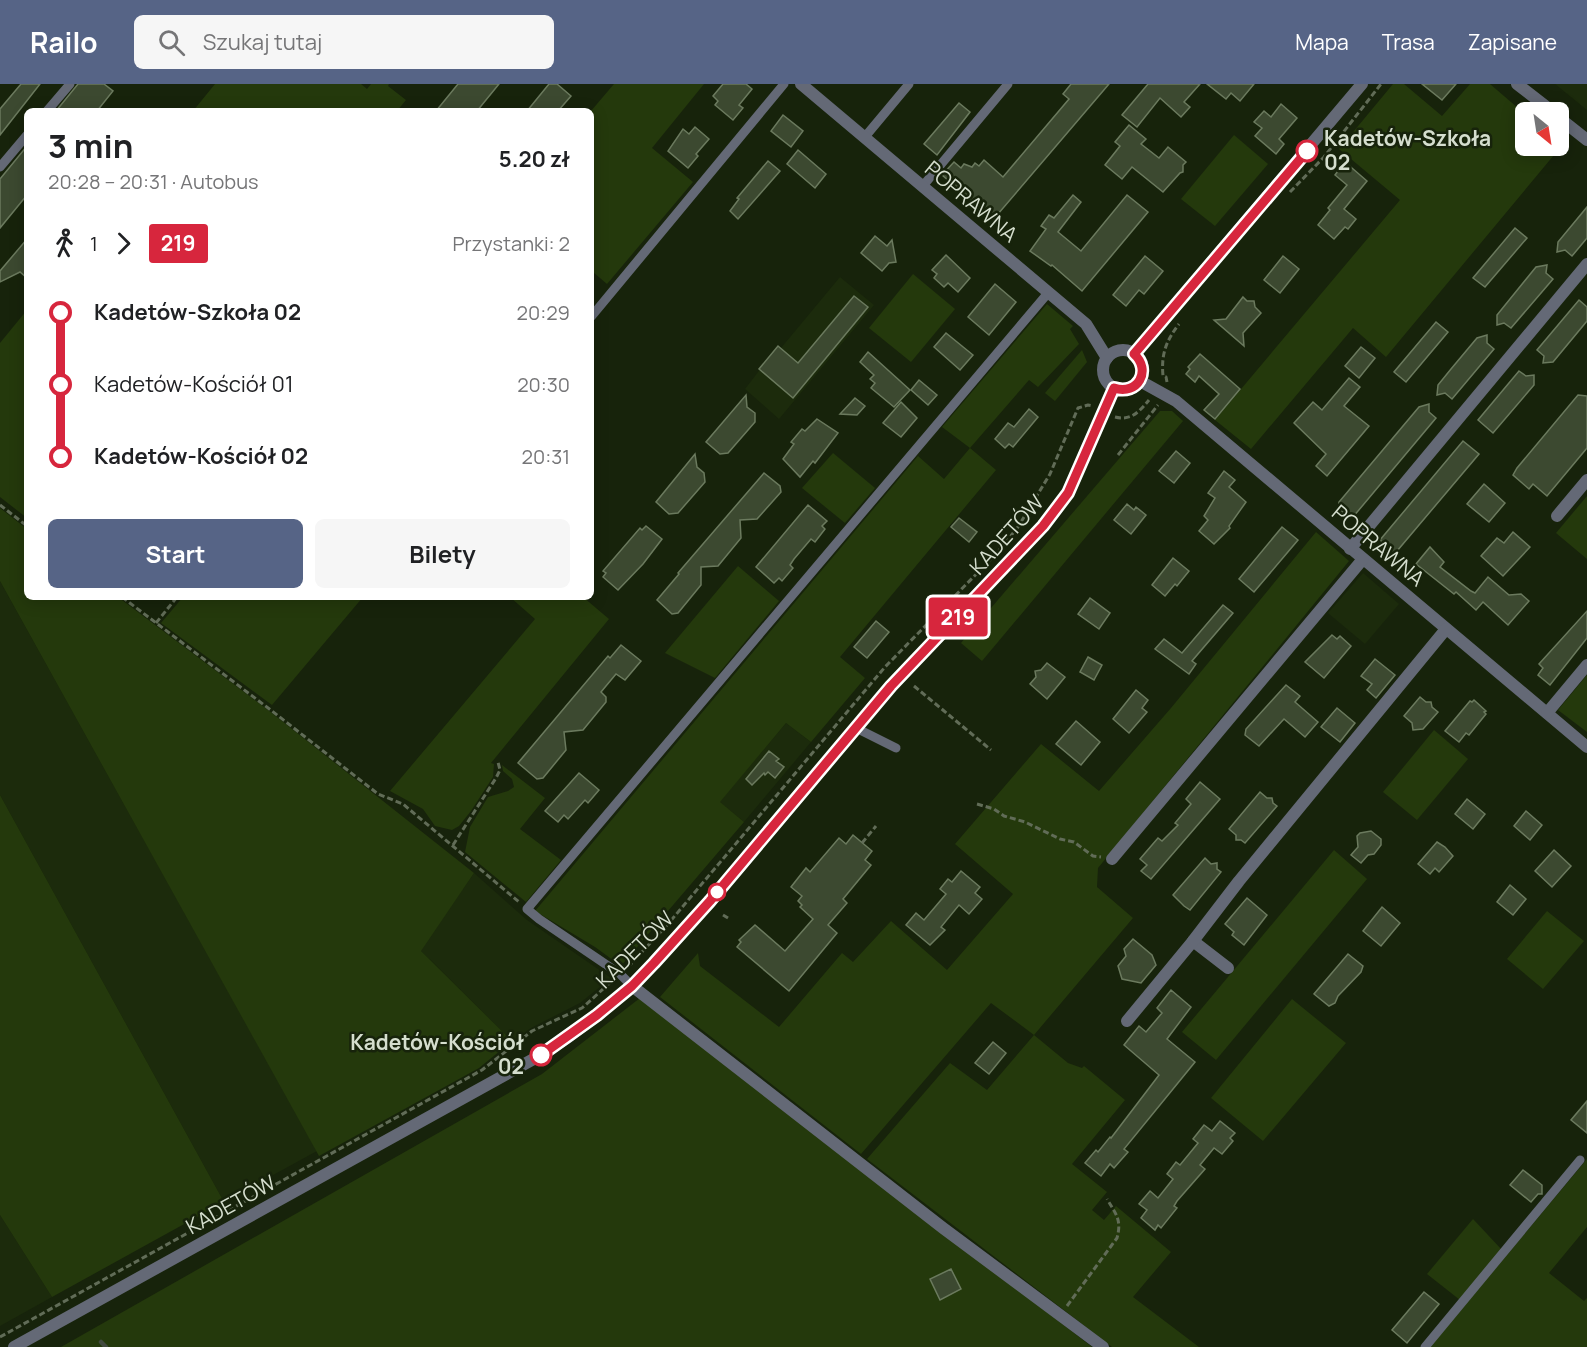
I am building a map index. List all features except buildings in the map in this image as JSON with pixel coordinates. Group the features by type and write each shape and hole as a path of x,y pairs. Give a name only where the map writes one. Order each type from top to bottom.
{"street":[{"name":"POPRAWNA","path":"801,84 1086,324 1107,358"},
{"path":"1134,354 1362,84"},
{"path":"1517,84 1540,102"},
{"path":"1569,126 1587,140"},
{"path":"1350,549 1587,264"},
{"path":"1120,350 1127,350 1134,354 1139,358 1143,369 1140,381 1131,389 1119,390 1108,384 1102,371 1107,358 1120,350"},
{"name":"POPRAWNA","path":"1140,381 1152,395 1176,401 1587,747"},
{"name":"KADETÓW","path":"14,1347 539,1056 567,1038 632,986 710,901 891,686 1009,564 1058,508 1079,469 1114,388"},
{"path":"1557,516 1587,480"},
{"path":"1112,859 1363,559"},
{"path":"1127,1021 1446,629"},
{"path":"1547,713 1587,665"},
{"path":"1193,940 1228,968"},
{"path":"632,986 943,1228 1103,1347"}],"lane":[{"path":"50,108 70,84"},
{"path":"594,313 784,84"},
{"path":"864,138 909,84"},
{"path":"922,187 1008,84"},
{"path":"0,167 24,139"},
{"path":"632,986 620,974 527,909 1048,293"},
{"path":"856,728 896,748"},
{"path":"1425,1347 1580,1160"}],"path":[{"path":"1289,193 1324,156 1381,84"},
{"path":"0,1337 482,1070 531,1031 582,1008 620,974 668,924 885,667 996,554 1018,527 1050,474 1078,408 1088,405 1116,417 1134,416 1152,395 1163,376 1163,352 1170,335 1180,322"},
{"path":"1118,455 1158,405 1152,395"},
{"path":"0,506 24,524"},
{"path":"126,600 378,795 403,804 527,909"},
{"path":"156,623 175,600"},
{"path":"914,686 991,750"},
{"path":"453,845 496,778 500,770 498,762"},
{"path":"977,804 1025,822 1060,839 1074,842 1093,856 1112,859"},
{"path":"862,843 876,826"},
{"path":"723,915 728,918"},
{"path":"1060,1315 1117,1238 1120,1226 1107,1199"}],"shaded area":[{"path":"215,84 361,84 367,89 371,84 389,84 388,86 406,100 399,108 195,108"},
{"path":"614,84 704,84 652,148 693,182 607,284 594,273 594,108"},
{"path":"1393,84 1404,84 1442,116 1470,84 1490,84 1515,105 1515,156 1553,156 1386,357 1353,328 1251,449 1215,420 1400,200 1339,149"},
{"path":"1555,84 1587,84 1587,110"},
{"path":"1234,135 1268,164 1215,226 1181,199"},
{"path":"913,274 955,309 911,362 869,328"},
{"path":"840,277 874,305 779,419 745,389 778,346 781,348"},
{"path":"1047,304 1073,326 1070,329 1079,344 1038,387 1029,380 970,448 942,427"},
{"path":"24,314 24,516 0,497 0,343"},
{"path":"1082,350 1087,362 1055,401 1045,393"},
{"path":"1160,411 1172,411 1183,421 982,661 961,643"},
{"path":"970,448 996,470 840,657 865,678 811,742 786,723 720,802 744,822 621,966 595,947 535,911 918,456 944,479"},
{"path":"833,453 875,488 845,523 802,488"},
{"path":"1587,496 1587,559 1556,533"},
{"path":"0,508 24,527 24,600 122,600 268,710 474,873 421,951 512,1041 479,1068 319,1156 0,581"},
{"path":"1316,532 1349,561 1098,868 1097,887 1133,918 1034,1035 991,1003 861,1154 660,997 698,953 700,966 779,1027 842,953 853,962 891,921 947,970 1013,894 955,844 1041,744 1099,791 1171,708"},
{"path":"738,566 779,601 715,678 665,653"},
{"path":"1363,573 1399,604 1365,644 1328,613"},
{"path":"0,581 317,1151 224,1202 0,795"},
{"path":"180,600 360,600 272,705 161,623"},
{"path":"513,600 587,600 609,619 491,763 494,764 493,777 459,826 452,830 435,826 423,809 390,791 535,619"},
{"path":"1587,675 1587,732 1558,710"},
{"path":"786,723 811,742 744,822 719,802"},
{"path":"1434,730 1468,759 1417,820 1383,792"},
{"path":"502,765 545,798 520,829 561,860 526,902 465,852 470,827 488,797 514,787 512,779 503,771"},
{"path":"0,795 224,1202 52,1297 0,1215"},
{"path":"1334,850 1367,879 1216,1060 1182,1032"},
{"path":"474,873 527,920 611,978 580,1003 531,1028 512,1041 420,950"},
{"path":"1547,911 1584,941 1543,989 1507,959"},
{"path":"640,998 1092,1347 61,1347 542,1074"},
{"path":"1292,999 1346,1043 1263,1141 1211,1098"},
{"path":"1034,1035 1068,1063 1082,1068 1084,1066 1125,1100 1072,1164 1107,1192 1092,1210 1104,1220 1116,1206 1171,1252 1133,1297 1199,1347 1112,1347 867,1159 950,1063 987,1090"},
{"path":"1587,1159 1587,1227 1549,1273 1584,1301 1587,1298 1587,1347 1430,1347"},
{"path":"0,1215 52,1297 0,1326"},
{"path":"1473,1219 1502,1250 1460,1300 1427,1274"}],"waterway":[{"path":"101,1342 106,1347"}],"bus line":[{"name":"219","path":"541,1055 597,1015 632,986 654,963 710,901 891,686 1043,526 1068,493 1114,388 1131,389 1140,381 1142,363 1134,354 1307,151"}],"place":[{"name":"Kadetów-Szkoła 02","path":"1307,151"},
{"name":"Kadetów-Kościół 02","path":"541,1055"}]}
